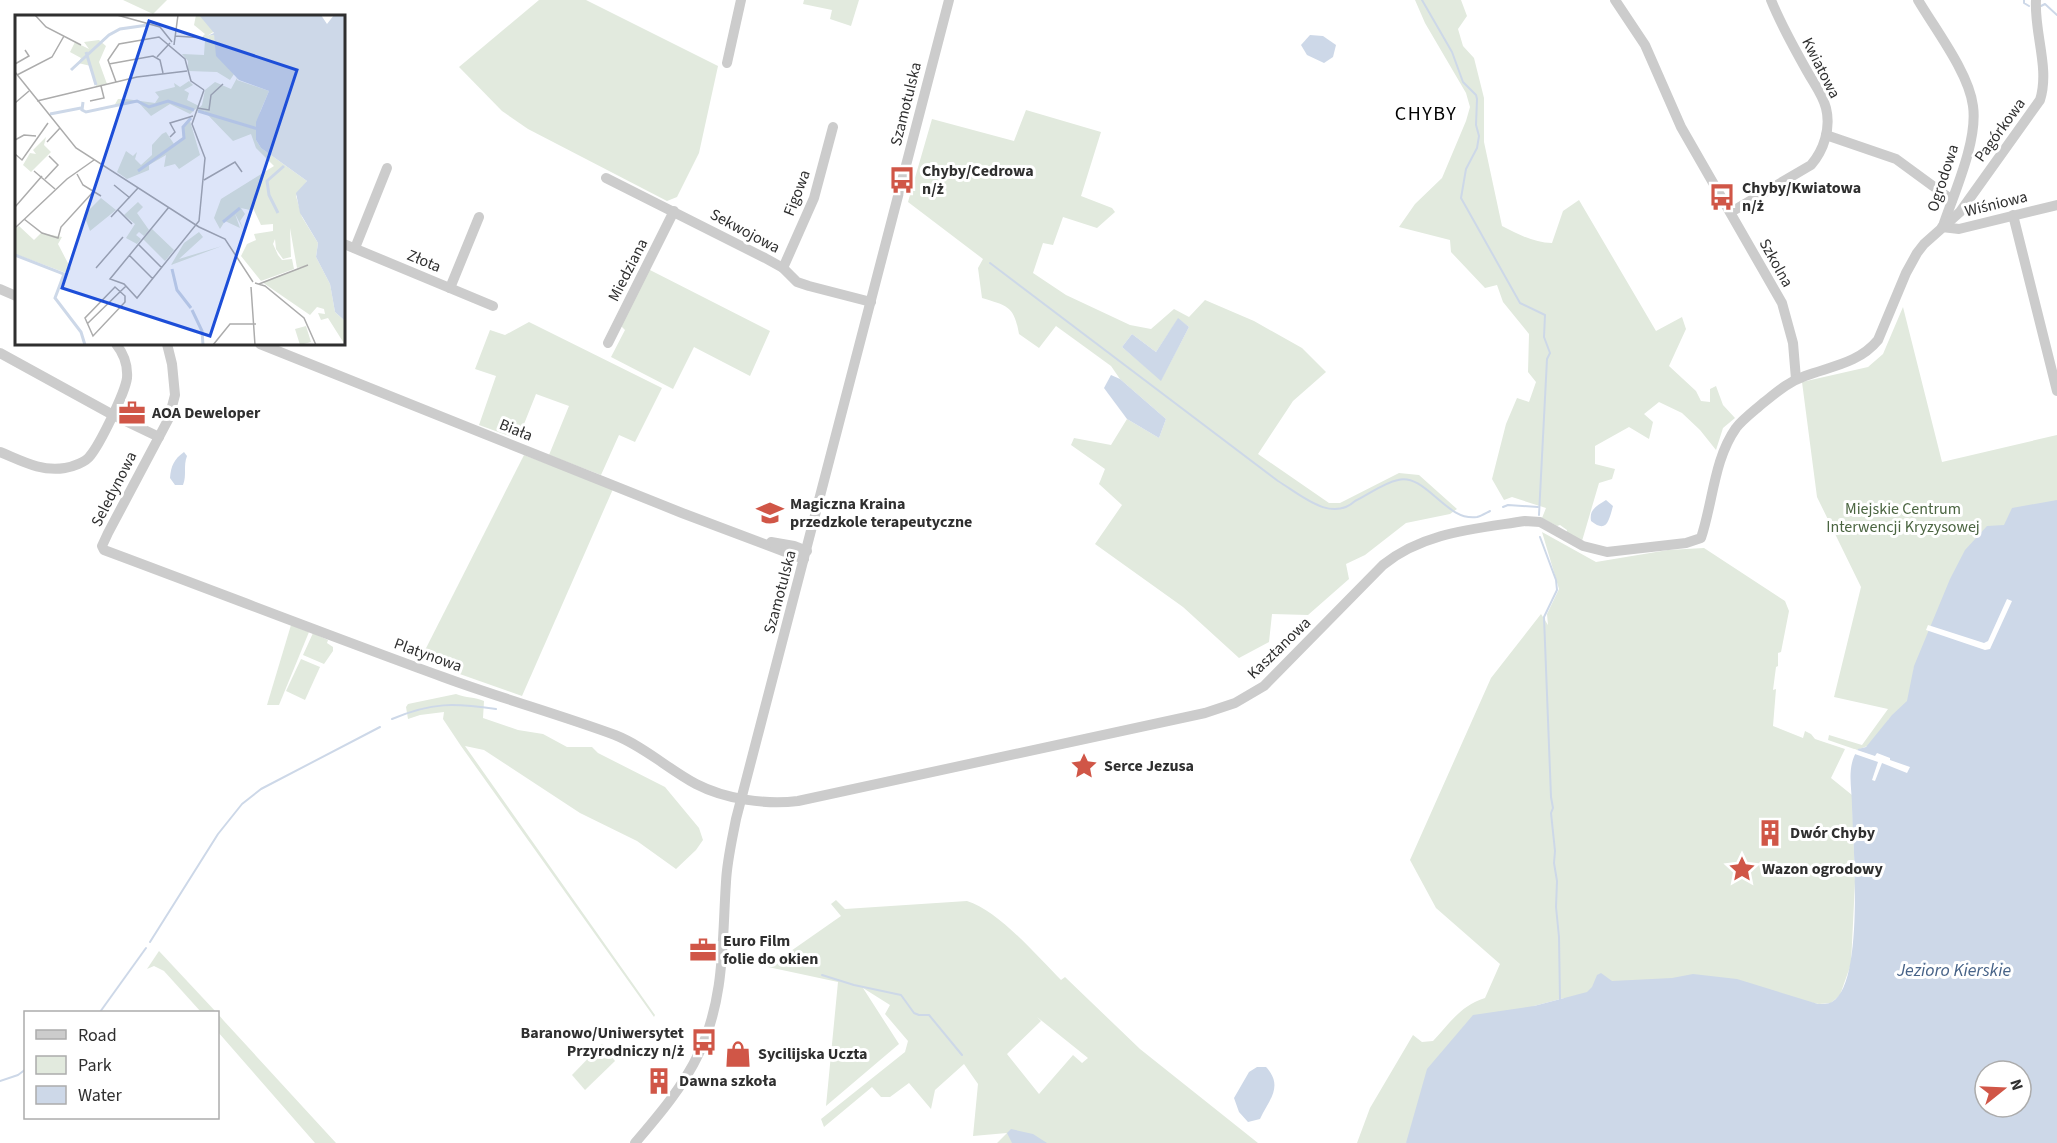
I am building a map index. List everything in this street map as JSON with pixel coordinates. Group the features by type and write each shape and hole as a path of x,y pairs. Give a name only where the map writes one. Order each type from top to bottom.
{"street":[{"path":"727,63 741,0"},
{"name":"Szamotulska","path":"635,1143 682,1083 696,1060 711,1021 723,962 729,860 741,798 949,0"},
{"name":"Szkolna","path":"1615,0 1645,45 1682,127 1782,303 1793,343 1796,379"},
{"name":"Kwiatowa","path":"1731,212 1811,165 1817,158 1826,135 1828,120 1826,106 1771,0"},
{"name":"Ogrodowa","path":"1796,379 1842,364 1871,348 1878,340 1906,273 1923,244 1942,227 1952,200 1972,136 1973,105 1964,77 1918,0"},
{"name":"Pagórkowa","path":"1942,227 1960,212 2040,100 2044,83 2035,12 2036,0"},
{"name":"Figowa","path":"783,268 814,198 833,126"},
{"path":"1826,135 1896,159 1952,200"},
{"path":"355,248 387,168"},
{"name":"Sekwojowa","path":"606,178 783,268 797,282 871,302"},
{"name":"Wiśniowa","path":"1942,227 1959,229 2057,205"},
{"name":"Miedziana","path":"608,343 674,211"},
{"path":"2013,215 2057,391"},
{"path":"450,288 479,217"},
{"name":"Złota","path":"345,244 494,306"},
{"path":"0,289 15,296"},
{"path":"0,452 44,470 68,468 89,458 113,415 127,379 127,365 117,345"},
{"name":"Seledynowa","path":"102,546 168,418 175,394 167,345"},
{"name":"Biała","path":"266,345 285,348 682,513 761,542 783,544 806,555"},
{"path":"0,353 113,415 159,436"},
{"name":"Kasztanowa","path":"741,798 770,802 798,801 1222,708 1246,698 1264,686 1371,576 1394,556 1417,543 1438,536 1533,520 1546,524 1583,546 1607,552 1686,543 1701,538 1723,454 1737,427 1786,384 1796,379"},
{"name":"Platynowa","path":"102,546 104,550 435,674 616,736 649,752 695,783 716,792 741,798"}],"green space":[{"path":"123,0 167,0 153,14"},
{"path":"539,0 586,0 718,66 699,153 677,197 667,201 528,129 502,111 459,67"},
{"path":"804,0 859,0 851,26 830,19 832,10 803,4"},
{"path":"1415,0 1461,0 1467,16 1458,29 1463,46 1474,58 1484,98 1484,142 1502,226 1532,240 1552,243 1563,211 1579,200 1656,331 1682,317 1686,329 1669,366 1696,391 1701,401 1710,402 1710,389 1716,386 1723,405 1735,418 1723,428 1716,450 1682,413 1659,402 1644,414 1653,422 1649,439 1629,427 1595,446 1595,464 1615,469 1612,479 1599,483 1582,541 1567,533 1567,530 1560,525 1557,526 1542,518 1546,508 1512,497 1504,500 1492,479 1506,424 1517,398 1529,402 1536,382 1528,372 1529,334 1503,302 1497,285 1485,288 1451,252 1450,240 1399,227 1415,204 1442,178 1470,107 1466,93 1425,23"},
{"path":"1026,110 1101,132 1081,196 1112,208 1115,212 1097,228 1063,217 1053,245 1043,243 1033,273 1066,295 1130,325 1151,329 1174,309 1189,317 1205,300 1254,321 1302,348 1326,372 1293,401 1258,454 1329,503 1340,503 1399,473 1419,475 1457,509 1450,514 1406,523 1365,555 1346,564 1349,579 1308,615 1272,614 1269,642 1239,658 1183,607 1095,544 1122,505 1099,484 1105,469 1071,445 1074,438 1111,445 1127,419 1159,438 1166,419 1120,379 1111,366 1056,326 1039,348 1019,334 1015,318 1008,308 982,298 978,268 983,259 908,202 932,119 1014,141","holes":["1178,319 1189,327 1161,380 1122,347 1132,334 1156,352"]},
{"path":"648,269 770,331 750,376 694,347 673,389 611,357 625,330 621,326"},
{"name":"Miejskie Centrum Interwencji Kryzysowej","path":"1903,307 1942,462 2057,435 2057,525 1921,666 1914,667 1911,701 1888,720 1904,732 1857,750 1828,740 1829,735 1862,745 1888,709 1834,697 1861,587 1817,497 1802,382 1868,367 1883,354"},
{"path":"529,322 662,388 635,442 619,435 601,475 549,455 569,406 536,394 518,439 479,425 496,376 475,369 490,330 505,335"},
{"path":"524,455 613,489 522,696 420,660"},
{"path":"1542,532 1596,562 1668,550 1704,548 1785,601 1789,611 1776,667 1773,690 1776,689 1773,726 1803,738 1805,731 1815,739 1845,749 1831,778 1852,795 1855,882 1851,964 1840,995 1831,1003 1819,1004 1675,978 1564,1000 1564,998 1534,1006 1406,1143 1357,1143 1370,1108 1413,1035 1422,1042 1433,1041 1462,1010 1485,998 1500,964 1436,908 1410,860 1491,678 1541,614 1548,625 1547,614 1559,589"},
{"path":"291,625 309,632 279,705 267,705"},
{"path":"313,633 328,640 327,643 333,647 333,651 324,664 303,655"},
{"path":"301,659 320,667 305,700 286,691"},
{"path":"456,694 484,701 483,718 518,730 543,734 567,747 592,747 598,753 665,787 699,828 703,840 676,869 637,841 580,813 484,750 465,746 655,1015 654,1017 461,746 443,719 444,712 408,719 406,707 408,704"},
{"path":"836,900 845,909 967,901 979,906 1017,935 1061,980 1065,977 1140,1049 1258,1143 997,1143 1007,1133 973,1136 978,1084 964,1064 935,1090 931,1109 909,1083 890,1097 881,1097 872,1087 824,1127 821,1119 905,1052 908,1041 885,1014 890,1005 863,988 899,1044 826,1106 838,982 768,967 841,916 831,904","holes":["1037,1017 1088,1058 1082,1063 1073,1055 1039,1094 1007,1054 1041,1021"]},
{"path":"159,951 215,1011 200,1011 164,971 154,966 147,969"},
{"path":"219,1015 336,1143 315,1143 219,1033"},
{"path":"602,1044 615,1061 585,1090 572,1075"}],"water":[{"path":"1310,35 1323,36 1336,45 1333,57 1324,63 1307,55 1301,45"},
{"path":"1178,318 1189,327 1161,381 1122,347 1132,334 1156,352"},
{"path":"1111,375 1120,379 1166,419 1159,438 1127,419 1104,388"},
{"path":"184,452 187,456 183,485 175,485 170,478 171,470 175,460"},
{"path":"1606,500 1613,506 1610,516 1604,526 1596,525 1591,521 1591,514 1594,508"},
{"name":"Jezioro Kierskie","path":"2057,500 2057,1143 1406,1143 1427,1069 1473,1015 1534,1006 1587,992 1597,975 1601,973 1612,981 1672,978 1693,974 1737,979 1818,1004 1832,1002 1842,990 1849,969 1853,942 1855,880 1850,777 1854,756 1858,749 1866,747 1892,715 1907,701 1914,666 1950,579 1965,550 1987,526 2004,525 2012,508"},
{"path":"1257,1067 1266,1067 1274,1080 1274,1087 1271,1099 1260,1119 1248,1122 1239,1112 1234,1098 1249,1072"},
{"path":"1011,1129 1033,1134 1047,1143 1012,1143 1007,1133"}],"pier":[{"path":"2007,599 2012,601 1990,649 1985,650 1926,630 1928,625 1984,643 1988,641"},
{"path":"1854,749 1875,756 1877,753 1910,767 1907,773 1882,763 1875,781 1872,780 1878,762 1852,753"}],"waterway":[{"path":"1422,0 1452,52 1463,82 1477,99 1476,125 1479,136 1477,148 1466,169 1461,198 1520,303 1545,315 1544,337 1550,353 1547,359 1539,515"},
{"path":"2024,0 2024,3 2029,6"},
{"path":"2041,6 2045,4 2057,15"},
{"path":"990,263 1278,481 1316,505 1336,509 1346,507 1387,484 1398,480 1408,480 1418,484 1446,506 1466,517 1477,517 1490,511"},
{"path":"1503,507 1508,505 1538,507"},
{"path":"1540,537 1556,580 1557,590 1544,617 1553,808 1551,813 1557,881 1560,1000"},
{"path":"392,719 419,709 443,705 496,709"},
{"path":"150,942 218,834 242,804 261,789 380,727"},
{"path":"101,1011 146,948"},
{"path":"822,975 854,985 901,995 914,1013 929,1015 962,1055"},
{"path":"0,1081 24,1070"}],"place":[{"name":"Chyby/Cedrowa n/ż","path":"902,180"},
{"name":"Chyby/Kwiatowa n/ż","path":"1722,197"},
{"name":"AOA Deweloper","path":"132,413"},
{"name":"Magiczna Kraina przedzkole terapeutyczne","path":"770,513"},
{"name":"Serce Jezusa","path":"1084,766"},
{"name":"Dwór Chyby","path":"1770,833"},
{"name":"Wazon ogrodowy","path":"1742,869"},
{"name":"Euro Film folie do okien","path":"703,950"},
{"name":"Baranowo/Uniwersytet Przyrodniczy n/ż","path":"704,1042"},
{"name":"Sycilijska Uczta","path":"738,1054"},
{"name":"Dawna szkoła","path":"659,1081"}],"district":[{"name":"CHYBY","path":"1426,114"}]}
